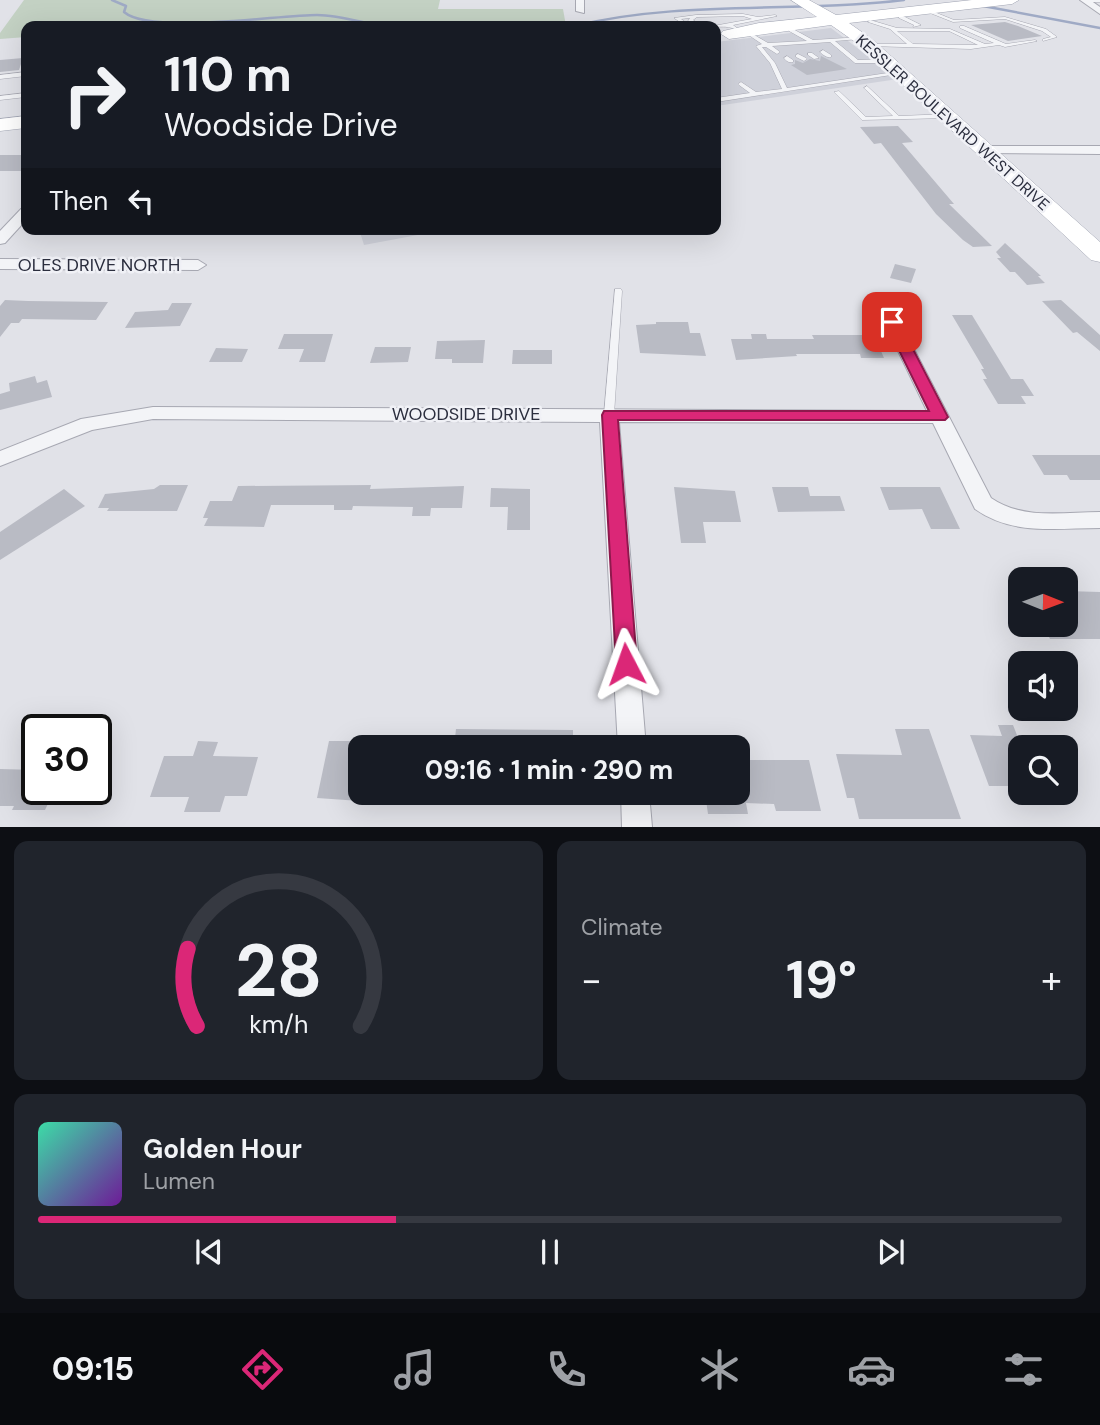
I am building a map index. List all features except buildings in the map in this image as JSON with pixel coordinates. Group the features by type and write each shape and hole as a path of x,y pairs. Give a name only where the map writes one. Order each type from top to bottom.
{"main road":[{"path":"866,34 912,20 954,14 1012,0"},
{"name":"KESSLER BOULEVARD WEST DRIVE","path":"800,1 832,24 866,34 894,67 1100,255"},
{"path":"730,31 790,36 832,24 897,11 912,20"},
{"path":"730,31 832,24"},
{"path":"0,125 21,123"}],"street":[{"path":"1085,0 1100,11"},
{"path":"985,150 1100,150"},
{"path":"0,240 21,217"},
{"name":"OLES DRIVE NORTH","path":"0,264 198,265"},
{"path":"892,322 983,503 991,511 1012,519 1100,520"},
{"name":"WOODSIDE DRIVE","path":"0,458 69,429 108,419 144,414 940,417"},
{"path":"610,415 631,735"},
{"path":"636,805 637,827"}],"lane":[{"path":"1085,0 1100,1"},
{"path":"954,14 1005,19 1044,30 1055,37 1045,40"},
{"path":"954,14 999,44"},
{"path":"681,21 677,18 743,15 759,19"},
{"path":"692,21 696,16"},
{"path":"730,31 759,19 775,16"},
{"path":"912,20 939,23"},
{"path":"912,20 950,30 986,47"},
{"path":"912,20 912,45"},
{"path":"812,44 832,24 857,62 894,67"},
{"path":"730,31 767,45 777,52"},
{"path":"866,34 912,45 986,47 1035,41"},
{"path":"790,36 812,44"},
{"path":"790,36 812,44"},
{"path":"785,90 772,63 758,46 778,44 790,36"},
{"path":"790,36 800,48"},
{"path":"778,44 788,50"},
{"path":"721,99 785,90 894,67"},
{"path":"0,77 21,75"},
{"path":"741,84 755,94"},
{"path":"867,88 898,118"},
{"path":"837,92 864,119 949,117"},
{"path":"0,98 21,96"},
{"path":"610,415 618,291"}],"shaded area":[{"path":"831,28 898,79 721,105 721,41"},
{"path":"361,235 418,235 364,245"}],"green space":[{"path":"24,0 440,0 438,9 563,9 565,21 21,21 21,37 0,39 0,33"}],"waterway":[{"path":"112,0 126,6 124,12 138,19 153,21"},
{"path":"599,21 696,10 904,0"},
{"path":"983,6 1100,28"},
{"path":"230,21 317,15 359,21"}],"route":[{"path":"626,664 610,415 940,417 892,322"}]}
